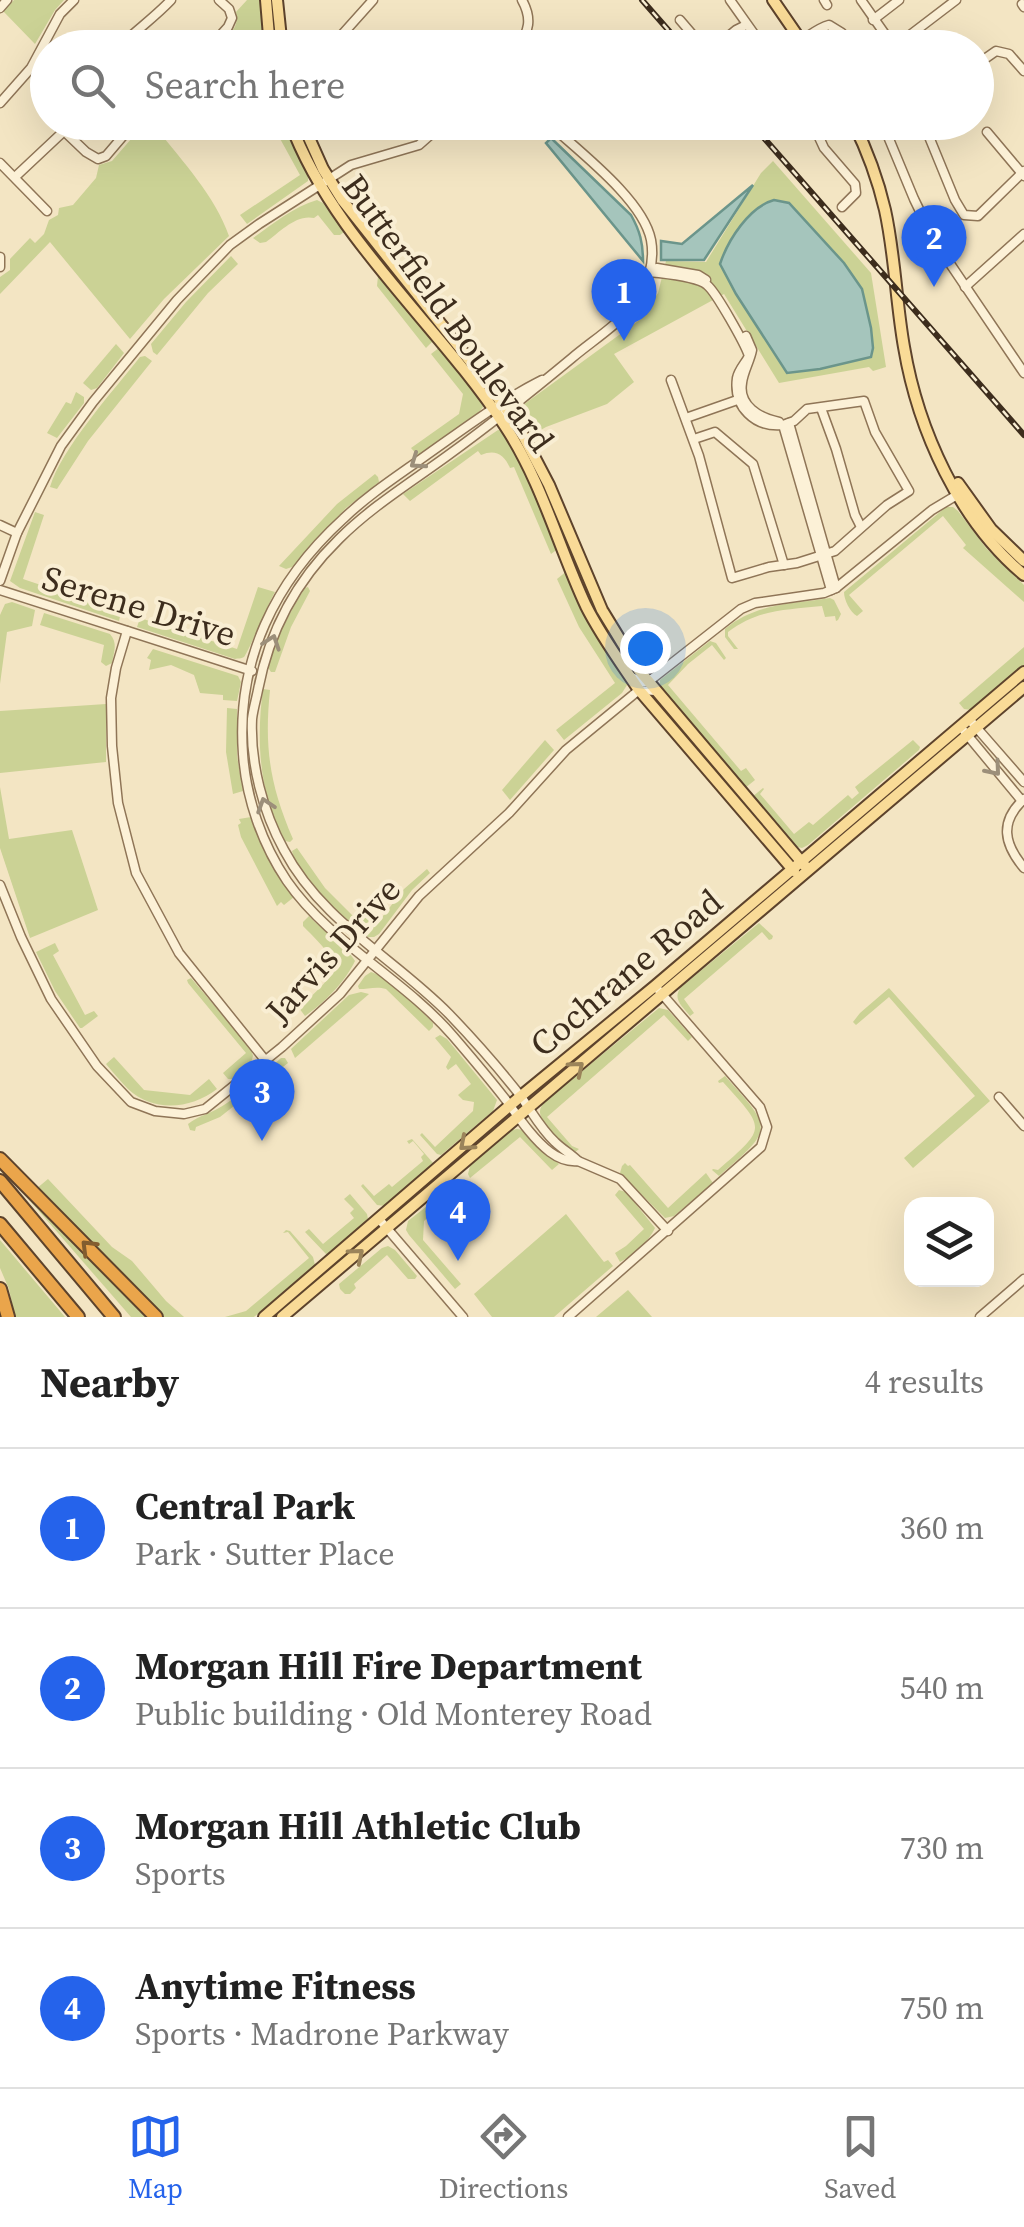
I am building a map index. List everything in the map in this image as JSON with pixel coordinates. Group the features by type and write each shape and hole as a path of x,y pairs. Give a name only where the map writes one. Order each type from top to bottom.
{"highway":[{"path":"0,1159 156,1317"},
{"path":"0,1181 114,1317"},
{"path":"0,1224 78,1317"},
{"path":"0,1289 8,1317"}],"main road":[{"path":"266,0 268,30"},
{"path":"277,0 280,30"},
{"path":"773,0 787,30"},
{"name":"Butterfield Boulevard","path":"300,140 324,181 528,441 602,610 648,688 801,870"},
{"name":"Butterfield Boulevard","path":"309,140 324,181"},
{"path":"861,140 885,210 900,328 925,425 957,495 992,544 1024,575"},
{"name":"Butterfield Boulevard","path":"501,410 538,484 588,609 630,676 648,688"},
{"path":"940,458 982,517 1024,562"},
{"name":"Cochrane Road","path":"969,727 1024,672"},
{"name":"Cochrane Road","path":"282,1317 519,1117 658,991 969,727 1024,687"},
{"name":"Cochrane Road","path":"264,1317 521,1096 658,991"}],"street":[{"path":"0,8 7,0"},
{"path":"51,30 74,0"},
{"path":"139,30 171,0"},
{"path":"219,0 232,18 225,30"},
{"path":"347,30 374,0"},
{"path":"522,0 529,12 527,30"},
{"path":"730,0 750,30"},
{"path":"860,0 880,30"},
{"path":"873,20 899,0"},
{"path":"916,30 956,0"},
{"path":"680,20 689,30"},
{"path":"736,30 746,24"},
{"path":"994,52 1009,54 1023,69"},
{"path":"0,103 30,69"},
{"path":"931,140 964,215 978,216 1023,174 994,139"},
{"path":"15,177 53,140"},
{"path":"77,140 98,159 106,156 120,140"},
{"path":"0,581 18,533 61,446 177,300 230,245 324,181 361,161 419,146 426,140"},
{"path":"566,140 631,202 650,236 650,270 642,291 623,316 553,374 387,483 341,520 274,602 249,669 242,705 248,792 265,841 304,902 332,930 428,1008 551,1153 578,1161"},
{"path":"820,140 856,184 856,194 842,207"},
{"path":"890,140 945,258 1024,373"},
{"path":"0,163 47,211"},
{"path":"966,287 1024,234"},
{"path":"0,258 0,267"},
{"path":"650,270 707,285 745,344 749,356 736,382 741,399 754,412 786,424 807,410 864,401 875,432 909,491 835,551 732,578 694,439 671,380"},
{"path":"686,418 741,399"},
{"path":"820,408 861,527"},
{"path":"501,410 339,539 307,575 284,611 261,674 252,716 260,788 284,850 317,900 452,1017 521,1096 555,1142 578,1161 620,1179 668,1231"},
{"path":"786,424 834,589"},
{"path":"694,439 716,432 753,464 784,564"},
{"name":"Jarvis Drive","path":"0,885 20,937 52,999 97,1066 131,1102 154,1111 184,1114 205,1109 340,994 419,896 509,814 566,750 648,688 741,609 834,589 932,510 957,495"},
{"path":"0,526 18,533"},
{"name":"Serene Drive","path":"0,590 261,674"},
{"path":"126,631 111,698 112,746 118,803 136,873 174,946 266,1060"},
{"path":"969,727 1024,782"},
{"path":"969,727 1023,800 1011,815 1007,834 1012,852 1024,868"},
{"path":"568,1317 761,1147 767,1127 760,1107 658,991"},
{"path":"428,1008 434,1008 445,1019 452,1017"},
{"path":"444,1025 469,1036"},
{"path":"999,1097 1024,1126"},
{"path":"379,1219 464,1317"},
{"path":"980,1317 1024,1279"}],"green space":[{"path":"14,0 64,0 43,30 30,30 30,39 3,11"},
{"path":"247,0 262,0 265,30 232,30 236,12"},
{"path":"130,140 166,140 207,193 229,236 164,299 130,339 50,242 0,294 0,277 10,270 10,259 30,238 35,243 44,234 59,208 73,205 96,178 99,165 112,161"},
{"path":"281,140 292,140 308,181 247,224 240,215 300,175"},
{"path":"773,161 871,273 886,367 779,383 724,294 614,354 634,382 607,404 532,435 519,412 523,405 641,319 658,293 666,261 706,262 761,173"},
{"path":"317,200 344,232 340,235 334,235 318,215 295,221 266,242 253,238 291,211"},
{"path":"349,235 434,340 426,348 377,286 378,276"},
{"path":"231,256 238,264 208,293 157,355 153,352 151,344"},
{"path":"116,344 124,353 97,388 91,390 83,383"},
{"path":"440,347 483,407 418,456 411,448 459,414 463,394 431,354"},
{"path":"140,357 152,361 88,441 57,489 50,487 76,438"},
{"path":"76,392 84,397 84,403 57,438 47,433 66,402 71,404"},
{"path":"498,430 504,431 527,470 559,548 551,554 514,467 510,468 498,454 481,455 478,451 410,501 403,494"},
{"path":"375,474 379,482 346,508 292,567 279,566 337,504"},
{"path":"946,507 958,511 986,548 1024,585 1024,602 963,548 966,545 943,516 849,595 863,611 854,614 844,592"},
{"path":"35,512 44,515 23,579 121,612 119,621 20,588 10,581"},
{"path":"567,571 627,685 564,740 556,730 615,683 579,627 557,579"},
{"path":"258,587 275,592 242,658 137,627 140,618 237,649"},
{"path":"308,587 310,591 291,627 275,672 271,672 267,666 279,636"},
{"path":"830,598 841,614 836,621 835,616 825,617 822,606 784,610 750,619 728,632 738,649 725,637 725,629 749,614"},
{"path":"12,602 35,610 32,626 7,632 0,684 0,615 5,604"},
{"path":"44,613 110,634 115,644 112,663 106,666 101,662 104,645 40,625"},
{"path":"710,641 726,658 712,645 668,685 741,771 746,768 755,780 745,788 660,689 660,680"},
{"path":"1024,647 1024,665 971,710 964,709 959,703"},
{"path":"153,649 238,676 241,682 237,701 200,693 194,675 171,665 149,670 151,660 147,658"},
{"path":"263,689 270,690 271,766 293,839 290,842 285,841 276,823 265,786 260,748"},
{"path":"106,704 106,762 0,773 0,711"},
{"path":"227,708 237,709 237,756 243,791 233,794 226,752"},
{"path":"545,740 554,750 510,800 502,790"},
{"path":"913,740 919,750 802,848 793,846 752,797 763,788 760,794 794,834 809,822 813,825 848,795 852,799 859,793 855,787"},
{"path":"0,787 9,839 72,830 98,910 30,938 0,848"},
{"path":"251,817 294,897 284,905 281,902 277,906 241,837 239,819"},
{"path":"297,848 325,888 356,919 383,916 404,889 427,869 430,873 379,934 368,937 312,887 296,863 292,851"},
{"path":"309,916 355,961 333,992 305,1016 299,1008 333,968 326,951 303,926"},
{"path":"759,923 772,939 762,932 684,999 694,1013 690,1016 681,1006 678,991"},
{"path":"55,943 59,951 53,955 85,1015 94,1011 98,1016 82,1028 55,991 36,952"},
{"path":"371,972 404,994 433,1027 429,1031 386,989 359,989"},
{"path":"191,978 251,1049 251,1063 232,1079 223,1073 246,1053 188,983"},
{"path":"889,988 990,1101 913,1168 904,1158 975,1096 889,997 856,1025 853,1022"},
{"path":"369,994 295,1058 291,1049 349,995"},
{"path":"659,1008 668,1010 692,1037 688,1041 664,1015 547,1117 579,1149 574,1153 544,1122 540,1111 543,1103"},
{"path":"440,1035 497,1100 493,1111 441,1155 420,1135 435,1147 473,1111 474,1102 458,1095 471,1084 456,1064 448,1070 446,1067 451,1057 435,1038"},
{"path":"114,1057 144,1090 190,1095 209,1079 217,1089 184,1104 149,1102 128,1089 106,1064"},
{"path":"281,1058 288,1063 220,1117 190,1130 188,1124 231,1100"},
{"path":"725,1076 752,1107 761,1128 750,1148 719,1176 712,1170 718,1170 746,1145 755,1128 747,1110 723,1082 719,1083"},
{"path":"517,1129 524,1130 559,1164 552,1170 520,1137 470,1178 470,1166"},
{"path":"412,1139 434,1164 385,1206 377,1205 361,1186 374,1196 389,1184 392,1187 423,1161 424,1154 413,1141 407,1141"},
{"path":"625,1163 668,1208 706,1173 713,1183 674,1216 665,1218 620,1173"},
{"path":"48,1179 184,1317 162,1317 36,1189"},
{"path":"459,1181 464,1186 424,1221 423,1240 461,1284 455,1289 406,1230 408,1221"},
{"path":"619,1190 626,1192 655,1228 640,1248 620,1262 615,1253 644,1229 615,1195"},
{"path":"350,1194 368,1219 326,1254 305,1232 309,1229 323,1244 354,1218 350,1213 354,1209 344,1199"},
{"path":"25,1195 145,1317 131,1317"},
{"path":"566,1214 604,1262 608,1260 613,1266 554,1317 492,1317 474,1294"},
{"path":"290,1231 313,1257 315,1265 254,1317 225,1317 246,1311 309,1258 288,1232 283,1233"},
{"path":"0,1240 65,1317 15,1317 0,1268"},
{"path":"388,1246 417,1276 415,1279 408,1279 387,1255 354,1284 356,1288 350,1294 340,1289 339,1284"},
{"path":"628,1290 652,1317 596,1317"}],"water":[{"path":"553,140 631,215 640,237 643,261 546,143"},
{"path":"753,185 704,260 661,260 661,241 682,244"},
{"path":"774,200 789,203 844,263 862,289 871,328 871,357 787,373 736,294 720,264 748,217"}],"railway":[{"path":"642,0 668,30"},
{"path":"766,140 1024,435"}],"place":[{"name":"Morgan Hill Fire Department","path":"934,287"},
{"name":"Central Park","path":"624,341"},
{"name":"Morgan Hill Athletic Club","path":"262,1141"},
{"name":"Anytime Fitness","path":"458,1261"}]}
